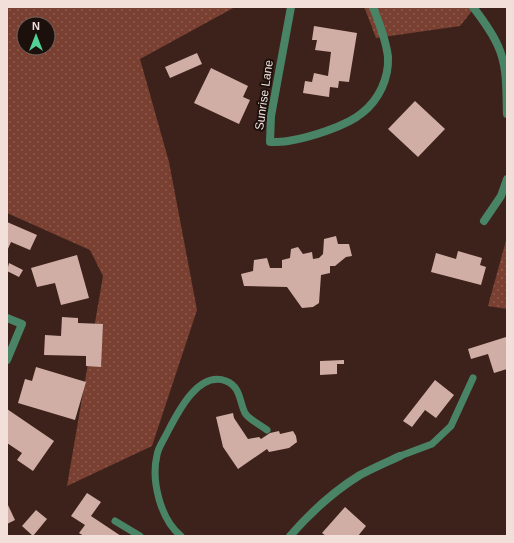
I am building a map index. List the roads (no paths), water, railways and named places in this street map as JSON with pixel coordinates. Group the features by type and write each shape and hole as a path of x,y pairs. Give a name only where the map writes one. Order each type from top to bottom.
{"street":[{"name":"Sunrise Lane","path":"291,7 271,116 270,142 288,141 345,124 362,114 374,101 382,87 387,72 388,58 383,34 373,7"},
{"path":"473,7 488,27 499,48 505,71 507,114"},
{"path":"484,220 501,196 507,178"},
{"path":"7,318 22,324 7,360"},
{"path":"290,536 306,517 344,486 361,475 400,456"}],"lane":[{"path":"400,456 432,444 451,426 473,378"},
{"path":"180,536 168,522 160,504 156,482 157,454 178,411 186,400 203,383 219,379 227,381 236,388 246,415 267,430"},
{"path":"115,521 140,536"}]}
